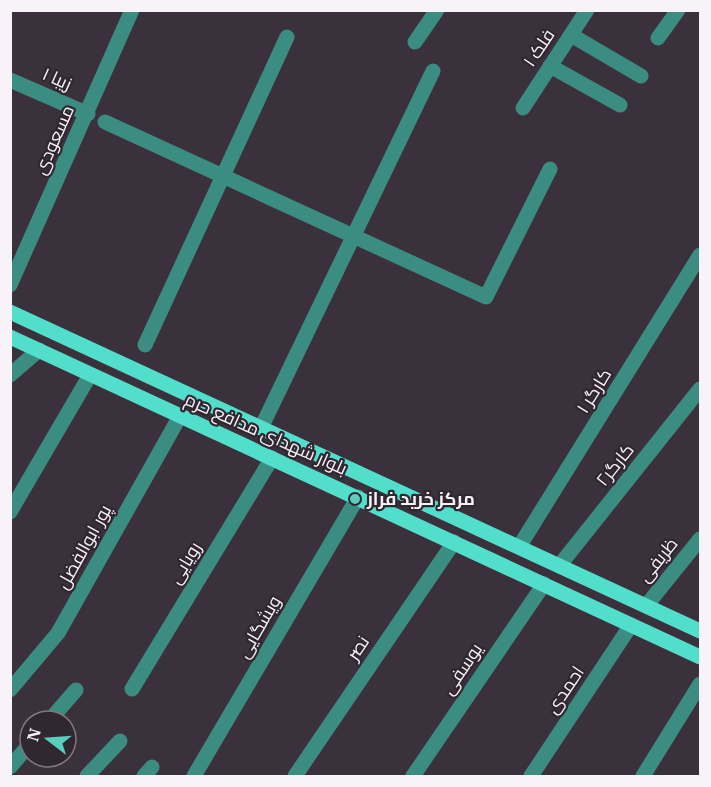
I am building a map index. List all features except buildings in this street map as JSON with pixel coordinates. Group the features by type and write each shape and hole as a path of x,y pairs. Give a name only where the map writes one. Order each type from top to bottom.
{"main road":[{"name":"بلوار شهدای مدافع حرم","path":"10,312 700,631"},
{"name":"بلوار شهدای مدافع حرم","path":"10,337 700,657"}],"street":[{"name":"مسعودی","path":"10,285 88,114 132,10"},
{"path":"415,42 437,10"},
{"name":"فلک ۱","path":"523,108 588,10"},
{"path":"658,38 678,10"},
{"path":"571,35 641,76"},
{"path":"144,345 287,37"},
{"path":"550,66 620,105"},
{"path":"261,428 432,71"},
{"name":"زیبا ۱","path":"10,80 88,114"},
{"path":"105,122 486,297 550,169"},
{"name":"کارگر ۱","path":"519,547 700,255"},
{"path":"10,375 39,350"},
{"path":"10,512 90,375"},
{"name":"کارگر۲","path":"559,566 700,389"},
{"name":"پور ابوالفضل","path":"10,690 58,633 180,416"},
{"name":"رویایی","path":"132,689 272,458"},
{"name":"ویشگایی","path":"194,777 358,497"},
{"name":"ظریفی","path":"646,606 700,539"},
{"name":"نصر","path":"295,777 454,542"},
{"name":"یوسفی","path":"413,777 544,584"},
{"name":"احمدی","path":"531,777 631,625"},
{"path":"643,777 700,684"},
{"path":"59,709 76,690"},
{"path":"87,777 120,741"}],"place":[{"name":"مرکز خرید فراز","path":"355,499"}]}
